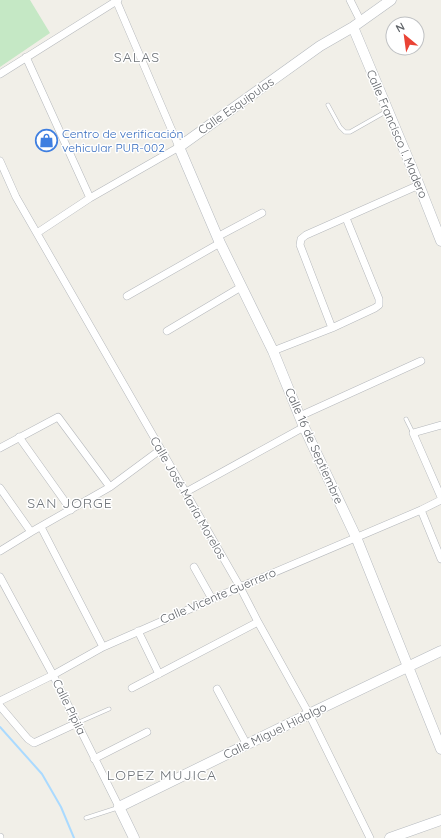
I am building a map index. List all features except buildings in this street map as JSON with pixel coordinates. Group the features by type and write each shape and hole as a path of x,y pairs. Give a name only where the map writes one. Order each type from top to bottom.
{"street":[{"path":"0,74 117,0 179,147"},
{"path":"350,0 357,24"},
{"name":"Calle Esquipulas","path":"37,233 90,198 179,147 320,46 357,24 391,0"},
{"name":"Calle Francisco I. Madero","path":"357,24 388,110 441,241"},
{"path":"26,57 90,198"},
{"name":"Calle 16 de Septiembre","path":"179,147 218,240 273,350 304,426 356,537 441,749"},
{"name":"Calle José María Morelos","path":"0,161 16,197 160,450 186,492 310,714 370,838"},
{"path":"332,328 300,245 301,239 306,235 419,185"},
{"path":"127,296 262,213"},
{"path":"273,350 332,328 376,308 379,305 379,299 346,218"},
{"path":"167,331 241,287"},
{"path":"300,416 421,361"},
{"path":"0,448 58,417 110,487"},
{"path":"441,425 413,433 441,498"},
{"path":"186,492 304,426"},
{"path":"19,437 71,510"},
{"path":"0,551 110,487 160,450"},
{"path":"0,488 31,532"},
{"name":"Calle Vicente Guerrero","path":"0,701 53,675 103,647 420,510 441,498"},
{"path":"420,510 441,559"},
{"path":"41,527 103,647"},
{"path":"194,567 212,599"},
{"name":"Calle Pípila","path":"0,577 53,675 134,838"},
{"path":"132,688 258,622"},
{"path":"138,631 159,674"},
{"name":"Calle Miguel Hidalgo","path":"119,807 441,651"},
{"path":"217,689 247,745"},
{"path":"0,706 28,739 34,743 77,723"},
{"path":"94,759 147,732"},
{"path":"390,838 441,820"}],"lane":[{"path":"328,105 340,127 345,132 350,132 388,110"},
{"path":"406,419 413,433"},
{"path":"77,723 109,709"},
{"name":"Calle Miguel Hidalgo","path":"86,818 119,807"}],"green space":[{"path":"0,0 30,0 50,33 0,67"}],"waterway":[{"path":"0,727 42,774 61,807 74,838"}],"place":[{"name":"Centro de verificación vehicular PUR-002","path":"47,141"}],"district":[{"name":"SALAS","path":"137,57"},
{"name":"SAN JORGE","path":"70,503"},
{"name":"LOPEZ MUJICA","path":"162,775"}]}
